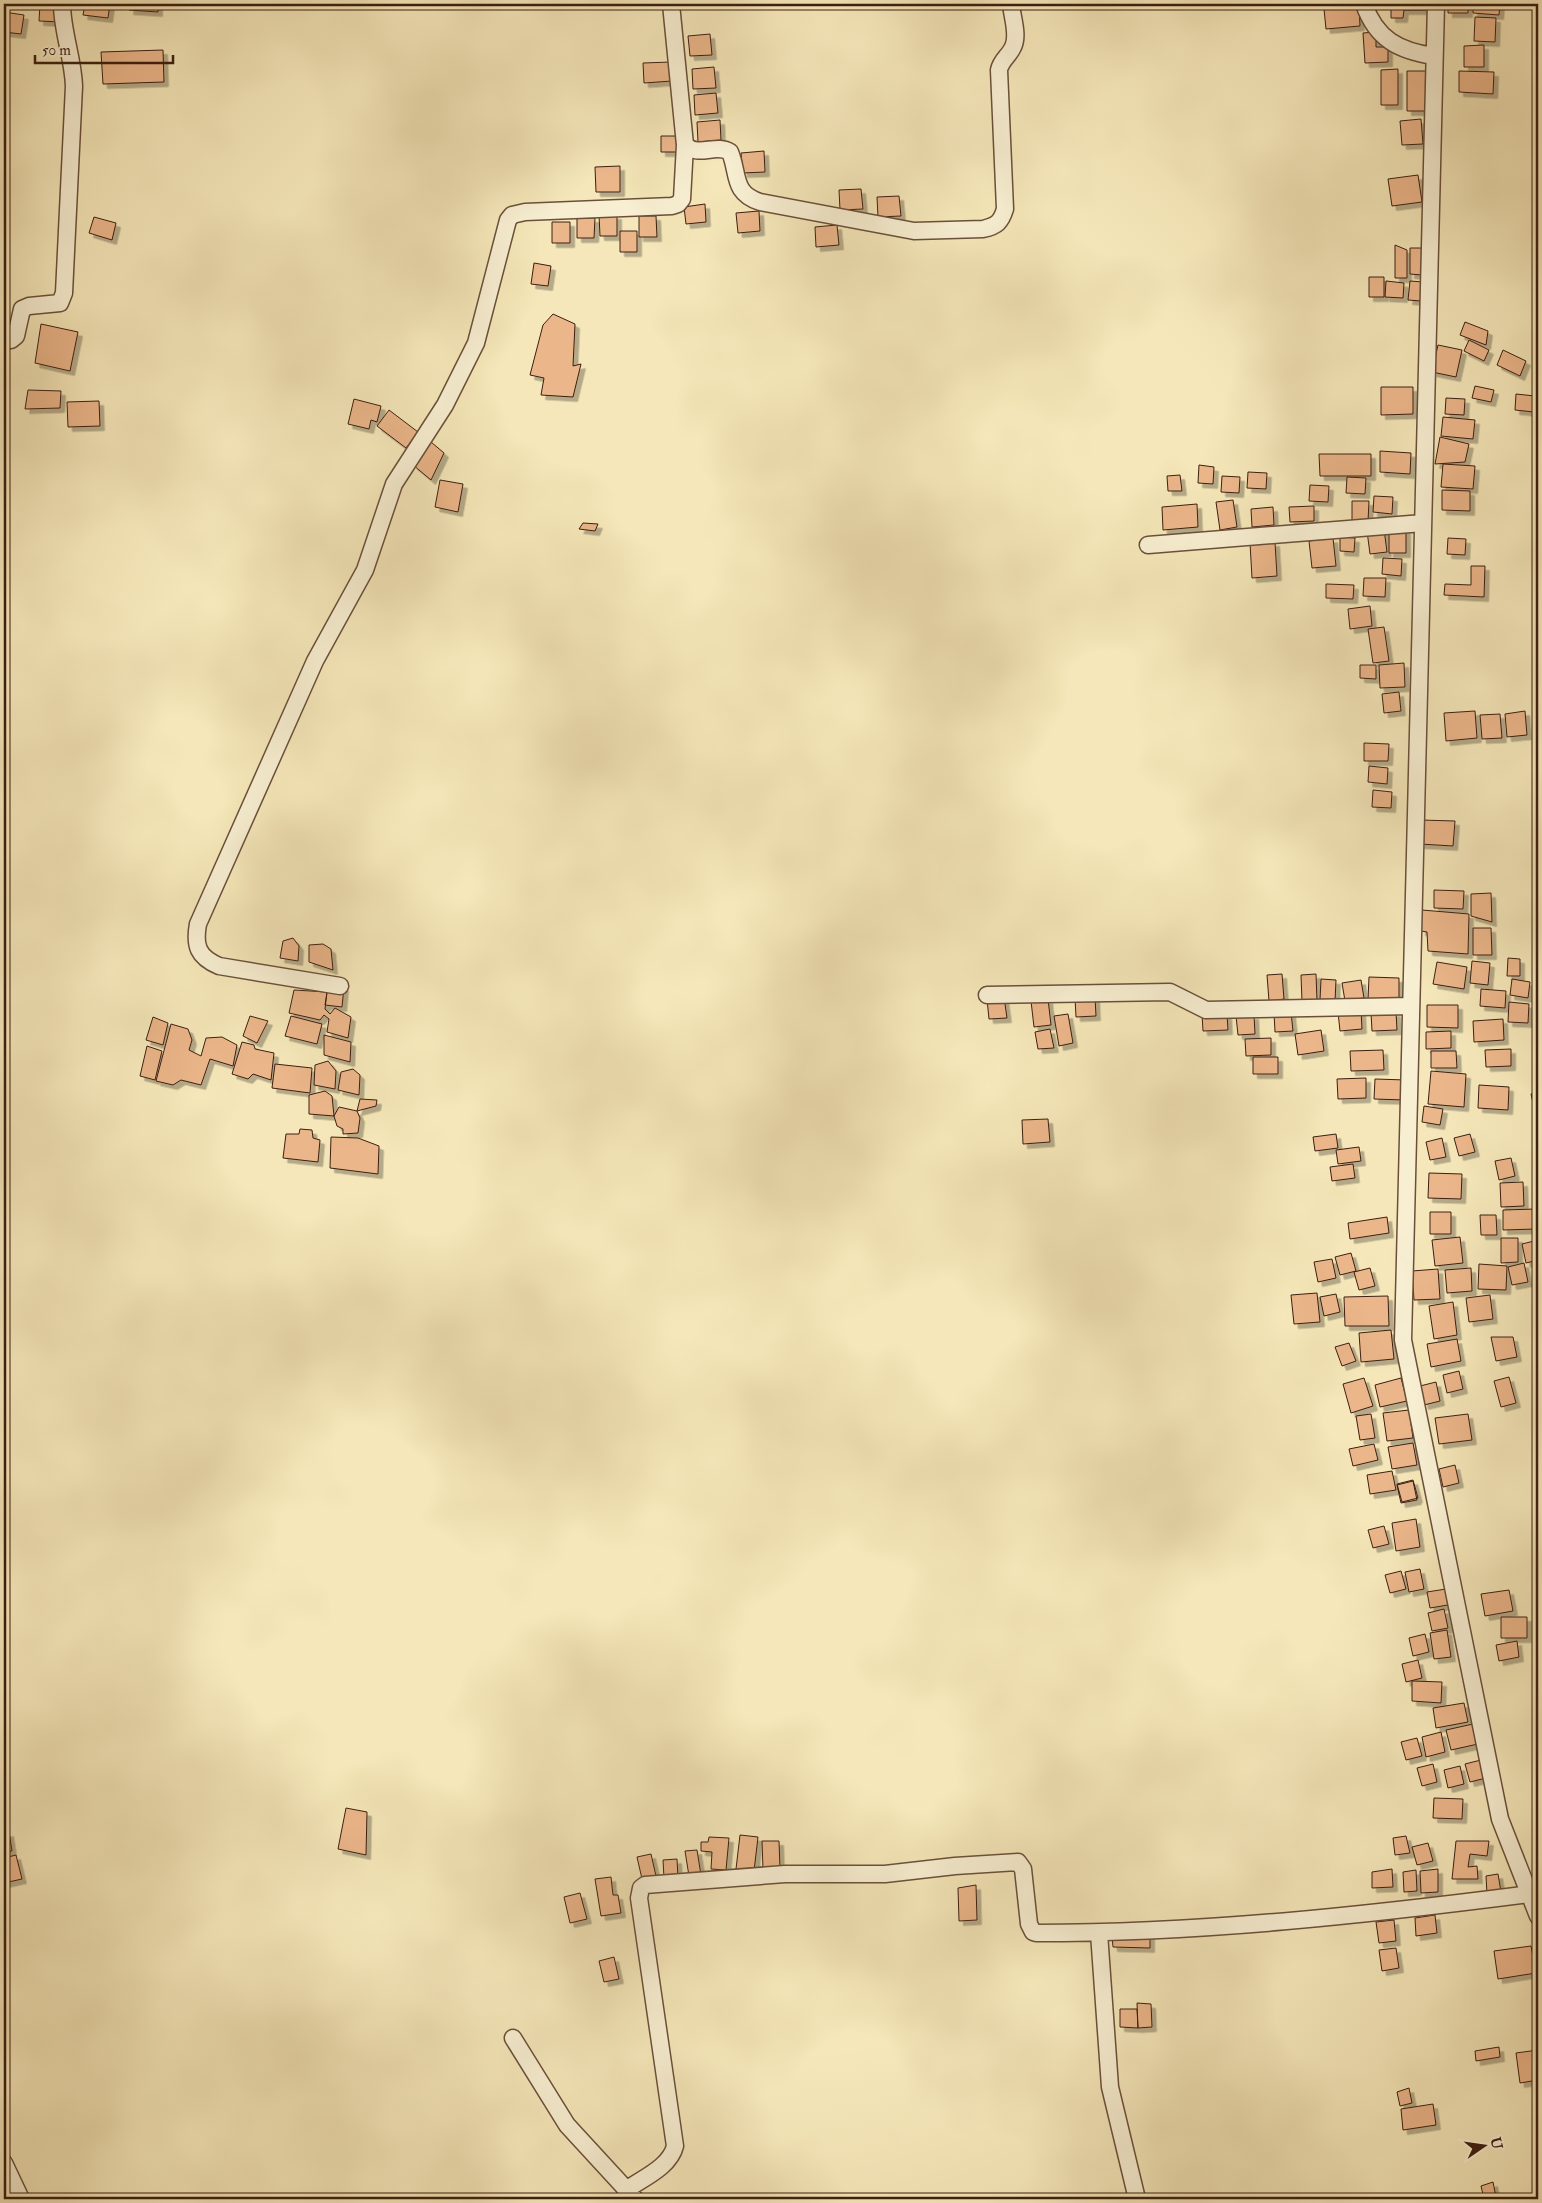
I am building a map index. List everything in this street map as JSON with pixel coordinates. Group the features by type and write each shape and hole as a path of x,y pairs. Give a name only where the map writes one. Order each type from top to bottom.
{"street":[{"path":"4,340 11,340 16,336 22,309 29,306 60,303 64,293 74,86 73,65 63,19 62,4"},
{"path":"340,986 219,966 208,961 201,954 197,946 198,924 315,661 365,570 394,484 445,405 476,343 508,220 512,215 525,212 672,206 678,204 684,192 685,145 671,4"},
{"path":"685,145 696,151 724,149 730,152 740,188 751,199 760,202 914,231 984,229 993,227 1002,221 1005,209 999,70 1000,64 1010,51 1015,39 1011,4"},
{"path":"1364,4 1375,27 1390,42 1413,52 1434,56"},
{"path":"1436,4 1403,1340 1500,1819 1538,1916"},
{"path":"1148,545 1423,523"},
{"path":"987,995 1170,992 1206,1010 1411,1006"},
{"path":"513,2038 567,2125 631,2195 668,2161 673,2155 675,2146 639,1898 641,1888 644,1885 785,1874 885,1874 955,1866 1018,1862 1023,1869 1029,1924 1033,1932 1099,1933 1127,1933 1386,1913 1530,1894"},
{"path":"1099,1933 1110,2087 1137,2199"},
{"path":"4,2163 21,2199"}],"building":[{"path":"40,4 64,4 62,22 39,21"},
{"path":"85,4 110,4 108,18 83,15"},
{"path":"130,4 158,4 158,12 129,10"},
{"path":"1391,4 1426,4 1426,10 1404,10 1403,18 1391,18"},
{"path":"1448,4 1468,4 1468,13 1448,13"},
{"path":"1473,4 1500,4 1499,15 1473,13"},
{"path":"1359,6 1360,26 1326,29 1324,9"},
{"path":"4,12 24,15 21,34 4,32"},
{"path":"1475,17 1496,18 1495,42 1474,41"},
{"path":"1376,32 1376,47 1388,47 1388,62 1365,63 1363,33"},
{"path":"710,34 712,55 690,56 688,36"},
{"path":"1484,45 1484,67 1464,67 1464,46"},
{"path":"163,50 164,82 103,84 101,52"},
{"path":"671,62 672,81 644,83 643,63"},
{"path":"714,67 716,88 693,89 692,69"},
{"path":"1398,69 1398,105 1381,105 1381,70"},
{"path":"1407,71 1427,71 1428,111 1407,111"},
{"path":"1459,71 1494,72 1493,94 1459,92"},
{"path":"716,93 718,113 695,115 694,95"},
{"path":"1421,119 1423,144 1402,145 1400,121"},
{"path":"720,120 721,140 698,142 697,122"},
{"path":"661,136 678,136 678,152 661,152"},
{"path":"764,151 765,172 743,173 741,153"},
{"path":"620,166 620,192 596,192 595,167"},
{"path":"1418,175 1422,202 1392,206 1388,179"},
{"path":"861,189 863,209 840,210 839,190"},
{"path":"899,196 901,216 878,217 877,197"},
{"path":"705,204 706,222 686,224 684,207"},
{"path":"759,211 760,231 738,233 736,213"},
{"path":"599,215 617,215 617,236 600,236"},
{"path":"639,216 656,216 657,237 639,237"},
{"path":"94,217 116,223 112,240 89,233"},
{"path":"577,218 595,218 594,238 577,238"},
{"path":"552,222 570,222 570,243 552,243"},
{"path":"837,225 839,245 816,247 815,227"},
{"path":"620,231 637,231 637,252 620,252"},
{"path":"1395,245 1407,250 1407,278 1395,278"},
{"path":"1410,248 1423,248 1422,275 1410,274"},
{"path":"534,263 551,266 548,286 531,284"},
{"path":"1369,277 1384,277 1384,297 1369,297"},
{"path":"1386,281 1404,283 1403,298 1385,297"},
{"path":"1410,281 1423,282 1421,301 1408,300"},
{"path":"553,314 575,324 573,366 581,364 573,397 541,395 544,378 530,375 543,325"},
{"path":"1465,322 1488,331 1486,345 1460,335"},
{"path":"41,324 78,332 70,371 35,363"},
{"path":"1469,340 1489,350 1484,361 1464,351"},
{"path":"1438,345 1462,350 1456,377 1432,372"},
{"path":"1503,350 1526,361 1520,376 1497,365"},
{"path":"1475,386 1494,390 1491,402 1472,398"},
{"path":"1381,387 1413,387 1413,414 1381,415"},
{"path":"28,390 61,391 60,408 25,409"},
{"path":"1516,394 1535,396 1534,412 1515,410"},
{"path":"1446,398 1465,399 1464,415 1445,414"},
{"path":"354,399 381,406 377,422 371,420 369,429 348,424"},
{"path":"99,401 100,426 68,427 67,402"},
{"path":"389,410 418,432 406,448 377,426"},
{"path":"1443,417 1475,420 1473,439 1441,436"},
{"path":"1440,437 1469,444 1465,462 1435,464"},
{"path":"431,442 444,453 431,480 413,465"},
{"path":"1380,451 1411,453 1410,474 1380,472"},
{"path":"1319,454 1371,454 1371,476 1320,476"},
{"path":"1443,464 1475,466 1473,489 1441,487"},
{"path":"1199,465 1214,467 1213,484 1198,483"},
{"path":"1248,472 1267,473 1266,489 1247,488"},
{"path":"1180,475 1182,491 1168,491 1167,476"},
{"path":"1222,476 1240,477 1239,493 1221,492"},
{"path":"1347,477 1366,478 1365,494 1346,493"},
{"path":"440,480 463,484 458,512 435,507"},
{"path":"1310,485 1329,486 1328,502 1309,501"},
{"path":"1442,490 1470,491 1470,511 1442,510"},
{"path":"1374,496 1393,497 1392,514 1373,512"},
{"path":"1233,500 1237,527 1220,530 1216,502"},
{"path":"1352,501 1369,501 1368,522 1352,522"},
{"path":"1197,504 1198,527 1163,530 1162,507"},
{"path":"1314,506 1314,521 1290,522 1289,507"},
{"path":"1273,507 1274,525 1252,527 1251,509"},
{"path":"583,523 598,524 595,531 579,529"},
{"path":"1384,529 1387,552 1370,554 1367,531"},
{"path":"1389,529 1406,529 1406,553 1389,553"},
{"path":"1340,537 1355,538 1354,552 1340,551"},
{"path":"1333,538 1336,566 1312,568 1309,541"},
{"path":"1448,538 1466,539 1465,555 1447,554"},
{"path":"1275,542 1277,576 1252,578 1250,543"},
{"path":"1383,558 1402,559 1401,576 1382,574"},
{"path":"1471,566 1485,566 1484,597 1444,595 1445,584 1471,585"},
{"path":"1364,578 1386,578 1385,597 1363,596"},
{"path":"1326,584 1354,585 1353,599 1326,598"},
{"path":"1370,606 1372,626 1350,629 1348,609"},
{"path":"1384,627 1389,661 1373,663 1368,629"},
{"path":"1404,663 1405,687 1380,688 1379,665"},
{"path":"1360,665 1376,665 1376,679 1360,678"},
{"path":"1399,692 1401,711 1384,713 1382,694"},
{"path":"1475,711 1477,738 1446,741 1444,713"},
{"path":"1525,711 1527,735 1507,737 1505,714"},
{"path":"1500,714 1502,738 1482,739 1480,715"},
{"path":"1364,743 1389,744 1388,761 1364,761"},
{"path":"1369,766 1388,768 1387,784 1368,782"},
{"path":"1373,790 1392,792 1391,808 1372,807"},
{"path":"1421,820 1455,821 1453,846 1420,844"},
{"path":"1434,890 1464,891 1463,909 1434,908"},
{"path":"1491,893 1492,922 1471,916 1471,894"},
{"path":"1422,910 1469,914 1468,954 1428,951 1427,932 1421,931"},
{"path":"1473,928 1491,928 1492,955 1473,955"},
{"path":"293,938 299,946 298,961 280,958 283,941"},
{"path":"323,944 331,949 333,970 309,962 309,945"},
{"path":"1508,958 1520,959 1520,976 1507,976"},
{"path":"1472,961 1490,963 1488,985 1470,983"},
{"path":"1437,962 1467,967 1464,989 1433,984"},
{"path":"1282,974 1284,999 1269,1001 1267,975"},
{"path":"1316,974 1317,1001 1302,1002 1301,975"},
{"path":"1369,977 1399,978 1399,1001 1368,1000"},
{"path":"1321,979 1336,980 1335,1001 1320,1000"},
{"path":"1512,979 1530,982 1528,998 1510,995"},
{"path":"1361,980 1364,998 1345,1001 1342,983"},
{"path":"328,986 344,987 342,1007 325,1005"},
{"path":"1481,989 1506,991 1505,1008 1480,1006"},
{"path":"294,990 327,992 325,1009 330,1014 335,1008 351,1017 348,1038 327,1032 329,1019 324,1015 320,1020 289,1013"},
{"path":"1004,997 1007,1018 989,1019 987,999"},
{"path":"1095,997 1096,1016 1076,1017 1075,998"},
{"path":"1048,999 1051,1025 1034,1027 1031,1001"},
{"path":"1509,1002 1529,1004 1528,1023 1508,1022"},
{"path":"1427,1005 1458,1005 1458,1028 1427,1027"},
{"path":"1361,1010 1362,1029 1340,1031 1338,1012"},
{"path":"1291,1012 1293,1031 1275,1032 1274,1013"},
{"path":"1396,1012 1397,1030 1372,1031 1371,1013"},
{"path":"1068,1014 1073,1043 1059,1046 1054,1016"},
{"path":"1202,1014 1227,1014 1228,1030 1203,1031"},
{"path":"1254,1015 1255,1034 1238,1035 1236,1016"},
{"path":"250,1016 268,1021 257,1043 243,1036"},
{"path":"291,1016 322,1024 317,1044 285,1036"},
{"path":"153,1017 168,1023 163,1045 146,1040"},
{"path":"1503,1019 1504,1040 1474,1042 1473,1021"},
{"path":"171,1024 188,1029 192,1040 189,1050 201,1056 206,1038 222,1037 237,1045 233,1066 210,1059 201,1085 181,1080 173,1085 156,1081"},
{"path":"1050,1029 1054,1048 1038,1049 1035,1032"},
{"path":"1321,1030 1324,1051 1298,1055 1295,1034"},
{"path":"1451,1031 1451,1048 1426,1049 1426,1032"},
{"path":"324,1035 351,1042 350,1062 324,1055"},
{"path":"1271,1038 1271,1055 1246,1056 1245,1039"},
{"path":"242,1042 254,1045 255,1049 274,1053 271,1080 253,1074 248,1079 232,1074"},
{"path":"147,1046 162,1051 155,1080 140,1076"},
{"path":"1511,1049 1511,1066 1486,1067 1485,1050"},
{"path":"1383,1050 1384,1070 1351,1071 1350,1051"},
{"path":"1431,1051 1456,1051 1457,1068 1431,1068"},
{"path":"1253,1057 1278,1057 1278,1074 1253,1074"},
{"path":"328,1061 336,1071 335,1089 314,1085 315,1065"},
{"path":"275,1064 312,1068 310,1093 272,1088"},
{"path":"353,1069 360,1075 359,1095 338,1090 341,1072"},
{"path":"1431,1071 1466,1074 1464,1107 1428,1104"},
{"path":"1366,1078 1366,1098 1338,1099 1337,1079"},
{"path":"1375,1079 1406,1080 1405,1100 1374,1099"},
{"path":"1479,1085 1509,1087 1508,1110 1478,1108"},
{"path":"325,1091 332,1096 334,1116 309,1114 309,1095"},
{"path":"1538,1092 1538,1111 1535,1112 1531,1094"},
{"path":"360,1099 377,1100 376,1106 357,1111"},
{"path":"1424,1106 1443,1109 1440,1125 1422,1122"},
{"path":"339,1107 357,1111 360,1118 358,1133 343,1134 343,1129 337,1126 334,1116"},
{"path":"1048,1119 1050,1142 1023,1144 1022,1120"},
{"path":"300,1129 312,1130 313,1138 320,1140 318,1162 283,1158 286,1134 299,1134"},
{"path":"1336,1134 1338,1148 1315,1151 1313,1137"},
{"path":"1470,1134 1475,1152 1459,1156 1454,1138"},
{"path":"331,1137 358,1138 379,1146 378,1174 330,1168"},
{"path":"1442,1138 1446,1157 1430,1160 1426,1142"},
{"path":"1359,1147 1361,1161 1338,1164 1336,1150"},
{"path":"1511,1158 1515,1176 1499,1180 1495,1161"},
{"path":"1353,1164 1355,1178 1332,1181 1330,1167"},
{"path":"1429,1173 1462,1174 1461,1199 1428,1198"},
{"path":"1523,1182 1524,1206 1501,1207 1500,1183"},
{"path":"1536,1209 1537,1229 1503,1230 1503,1210"},
{"path":"1430,1212 1451,1212 1451,1234 1430,1234"},
{"path":"1480,1215 1496,1215 1497,1235 1481,1235"},
{"path":"1387,1217 1389,1233 1350,1239 1348,1223"},
{"path":"1460,1237 1463,1263 1435,1266 1432,1240"},
{"path":"1501,1238 1518,1238 1518,1262 1501,1263"},
{"path":"1538,1240 1538,1260 1526,1263 1522,1244"},
{"path":"1351,1253 1356,1271 1340,1275 1335,1257"},
{"path":"1332,1259 1336,1278 1318,1282 1314,1262"},
{"path":"1524,1263 1528,1282 1512,1285 1508,1267"},
{"path":"1479,1264 1507,1266 1506,1290 1478,1289"},
{"path":"1370,1268 1375,1286 1359,1290 1354,1272"},
{"path":"1471,1268 1472,1291 1447,1293 1445,1270"},
{"path":"1438,1269 1440,1299 1414,1300 1412,1271"},
{"path":"1317,1293 1320,1322 1294,1324 1291,1295"},
{"path":"1336,1294 1340,1312 1324,1316 1320,1297"},
{"path":"1490,1295 1493,1319 1469,1322 1466,1298"},
{"path":"1388,1296 1389,1326 1345,1326 1344,1297"},
{"path":"1453,1302 1457,1335 1434,1339 1429,1306"},
{"path":"1391,1330 1394,1359 1361,1362 1359,1333"},
{"path":"1491,1337 1513,1337 1517,1357 1496,1361"},
{"path":"1457,1339 1461,1361 1431,1367 1427,1344"},
{"path":"1349,1343 1356,1361 1342,1366 1335,1347"},
{"path":"1459,1371 1463,1389 1447,1393 1443,1375"},
{"path":"1509,1377 1516,1403 1501,1407 1494,1381"},
{"path":"1364,1378 1373,1406 1351,1413 1343,1384"},
{"path":"1401,1378 1407,1401 1380,1407 1375,1385"},
{"path":"1436,1382 1440,1401 1424,1405 1420,1386"},
{"path":"1409,1410 1413,1438 1387,1441 1383,1413"},
{"path":"1371,1414 1375,1438 1360,1440 1356,1416"},
{"path":"1468,1414 1472,1440 1439,1444 1435,1418"},
{"path":"1413,1443 1417,1465 1392,1469 1388,1447"},
{"path":"1374,1444 1378,1460 1353,1466 1349,1449"},
{"path":"1455,1465 1459,1483 1443,1487 1439,1469"},
{"path":"1392,1471 1396,1490 1370,1494 1367,1475"},
{"path":"1413,1480 1418,1498 1402,1502 1397,1484"},
{"path":"1413,1481 1417,1500 1401,1503 1397,1485"},
{"path":"1416,1519 1420,1547 1396,1551 1392,1523"},
{"path":"1384,1526 1389,1544 1373,1548 1368,1530"},
{"path":"1420,1569 1424,1589 1409,1592 1405,1572"},
{"path":"1401,1571 1406,1589 1390,1593 1385,1575"},
{"path":"1446,1589 1448,1605 1430,1608 1427,1592"},
{"path":"1509,1590 1513,1611 1485,1616 1481,1594"},
{"path":"1444,1609 1448,1628 1432,1631 1428,1613"},
{"path":"1501,1617 1527,1617 1527,1638 1501,1638"},
{"path":"1447,1630 1451,1657 1434,1659 1430,1633"},
{"path":"1425,1634 1429,1652 1413,1656 1409,1638"},
{"path":"1517,1641 1519,1657 1499,1661 1496,1645"},
{"path":"1418,1660 1422,1678 1406,1682 1402,1664"},
{"path":"1412,1681 1442,1682 1441,1703 1412,1701"},
{"path":"1464,1703 1468,1722 1436,1728 1433,1708"},
{"path":"1473,1724 1478,1744 1451,1750 1446,1730"},
{"path":"1441,1732 1445,1752 1426,1757 1422,1737"},
{"path":"1417,1738 1422,1756 1406,1760 1401,1742"},
{"path":"1481,1760 1486,1778 1470,1782 1465,1764"},
{"path":"1433,1764 1437,1782 1422,1786 1417,1768"},
{"path":"1460,1766 1464,1784 1448,1788 1444,1770"},
{"path":"1434,1798 1463,1799 1462,1819 1433,1818"},
{"path":"346,1808 367,1812 366,1855 338,1849"},
{"path":"9,1832 12,1851 4,1852 4,1833"},
{"path":"740,1835 758,1837 754,1871 736,1869"},
{"path":"1406,1836 1410,1853 1395,1855 1393,1838"},
{"path":"709,1837 729,1838 726,1870 711,1869 712,1852 701,1851 701,1842 708,1842"},
{"path":"762,1841 779,1841 780,1869 763,1869"},
{"path":"1456,1841 1489,1841 1487,1856 1470,1854 1468,1867 1477,1866 1478,1879 1452,1879"},
{"path":"1428,1843 1433,1861 1417,1865 1412,1847"},
{"path":"697,1850 701,1875 689,1876 685,1851"},
{"path":"651,1854 656,1876 642,1879 637,1857"},
{"path":"16,1855 22,1879 4,1883 4,1858"},
{"path":"677,1859 678,1878 664,1878 663,1860"},
{"path":"1392,1869 1393,1887 1372,1888 1372,1872"},
{"path":"1438,1869 1438,1892 1421,1893 1420,1871"},
{"path":"1416,1870 1417,1891 1404,1892 1403,1872"},
{"path":"1498,1874 1501,1892 1487,1894 1486,1876"},
{"path":"611,1877 613,1895 618,1895 621,1913 601,1916 595,1879"},
{"path":"976,1885 977,1920 959,1921 958,1888"},
{"path":"580,1893 587,1919 570,1923 564,1897"},
{"path":"1435,1915 1437,1933 1416,1936 1415,1918"},
{"path":"1394,1920 1396,1941 1379,1943 1376,1922"},
{"path":"1150,1934 1150,1948 1113,1947 1112,1936"},
{"path":"1531,1946 1536,1973 1498,1979 1494,1951"},
{"path":"1396,1948 1399,1968 1382,1971 1379,1950"},
{"path":"614,1957 619,1979 604,1982 599,1961"},
{"path":"1137,2003 1151,2004 1152,2027 1138,2028"},
{"path":"1120,2009 1137,2009 1138,2028 1120,2027"},
{"path":"1499,2047 1500,2057 1476,2061 1475,2051"},
{"path":"1538,2050 1538,2080 1520,2083 1516,2053"},
{"path":"1409,2088 1412,2103 1400,2106 1397,2092"},
{"path":"1433,2104 1436,2125 1403,2130 1401,2109"},
{"path":"1493,2182 1496,2197 1484,2199 1481,2186"}]}
